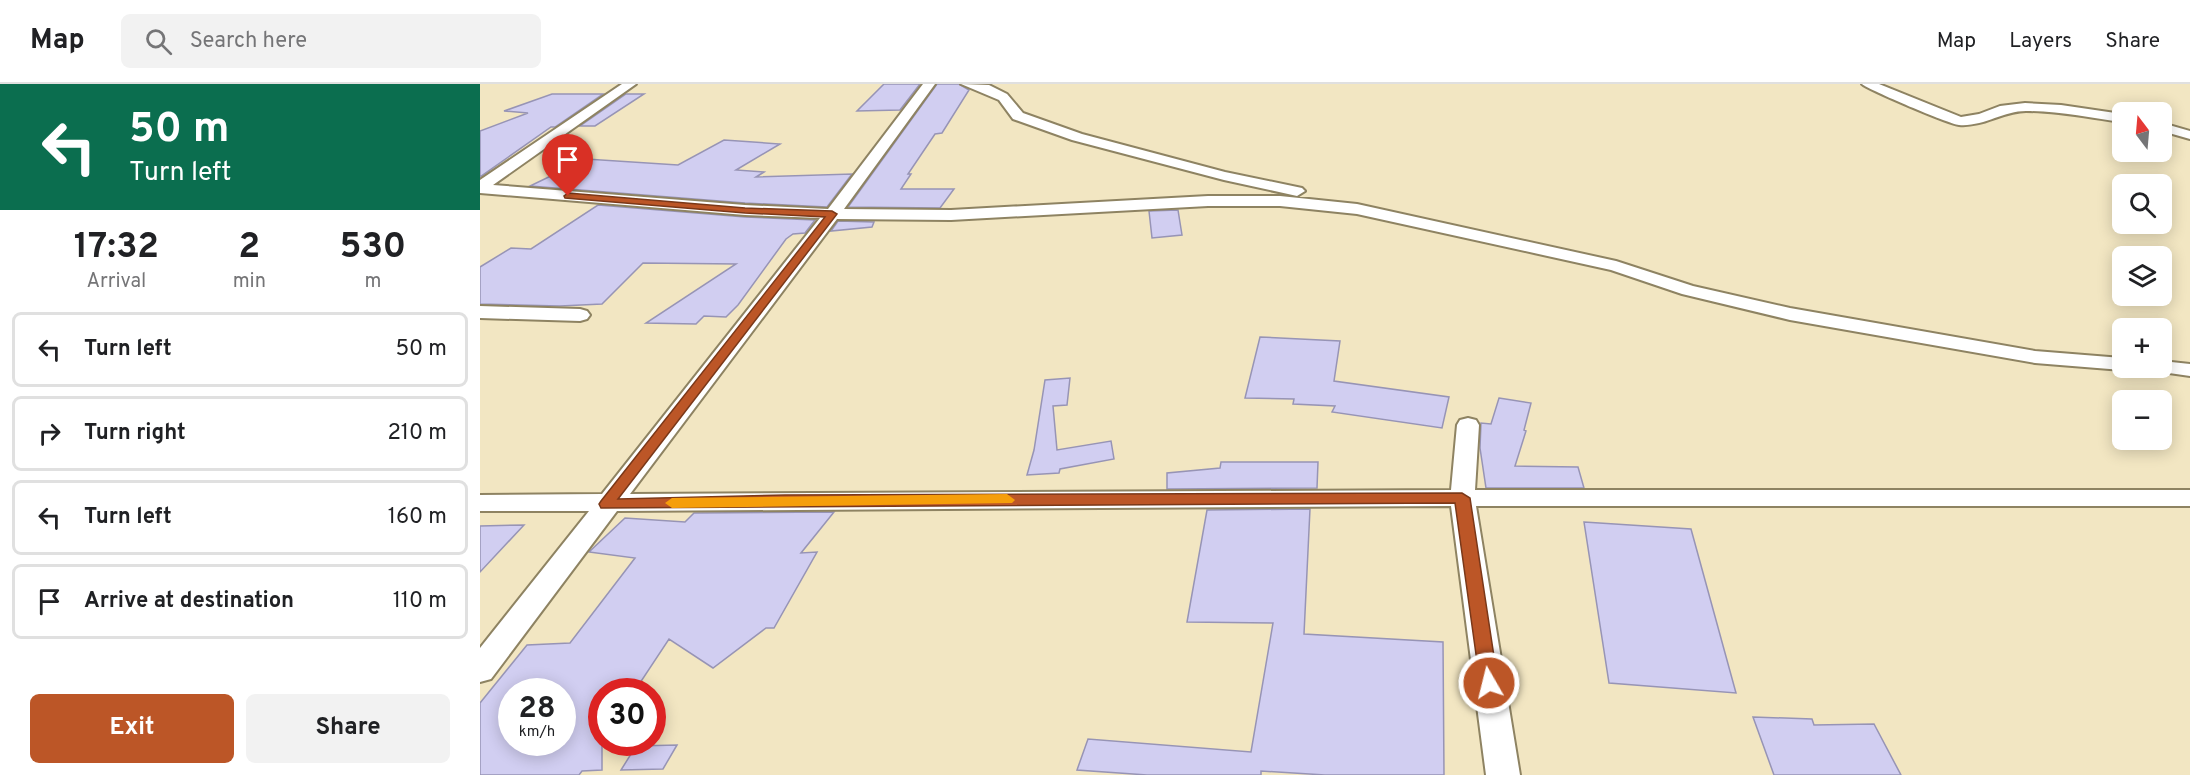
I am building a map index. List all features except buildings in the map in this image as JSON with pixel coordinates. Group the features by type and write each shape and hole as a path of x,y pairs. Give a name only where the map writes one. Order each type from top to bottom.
{"street":[{"path":"480,188 630,84"},
{"path":"480,670 832,214 929,84"},
{"path":"967,84 985,88 1003,97 1018,116 1077,137 1224,176 1318,196 1356,208 1616,266 1688,290 1790,314 2035,357 2112,363"},
{"path":"1868,84 1960,121 1982,118 2001,110 2025,107 2061,109 2112,117"},
{"path":"2172,130 2190,135"},
{"path":"480,188 745,210 832,214 974,214 1208,201 1280,201 1356,208"},
{"path":"480,312 580,315"},
{"path":"2172,368 2190,370"},
{"path":"1468,425 1462,498 1503,775"},
{"path":"480,503 1462,498 2190,498"}],"slow traffic":[{"path":"672,503 785,500 1007,500"}],"route":[{"path":"568,196 745,210 832,214 606,504 785,500 1462,498 1489,683"}]}
